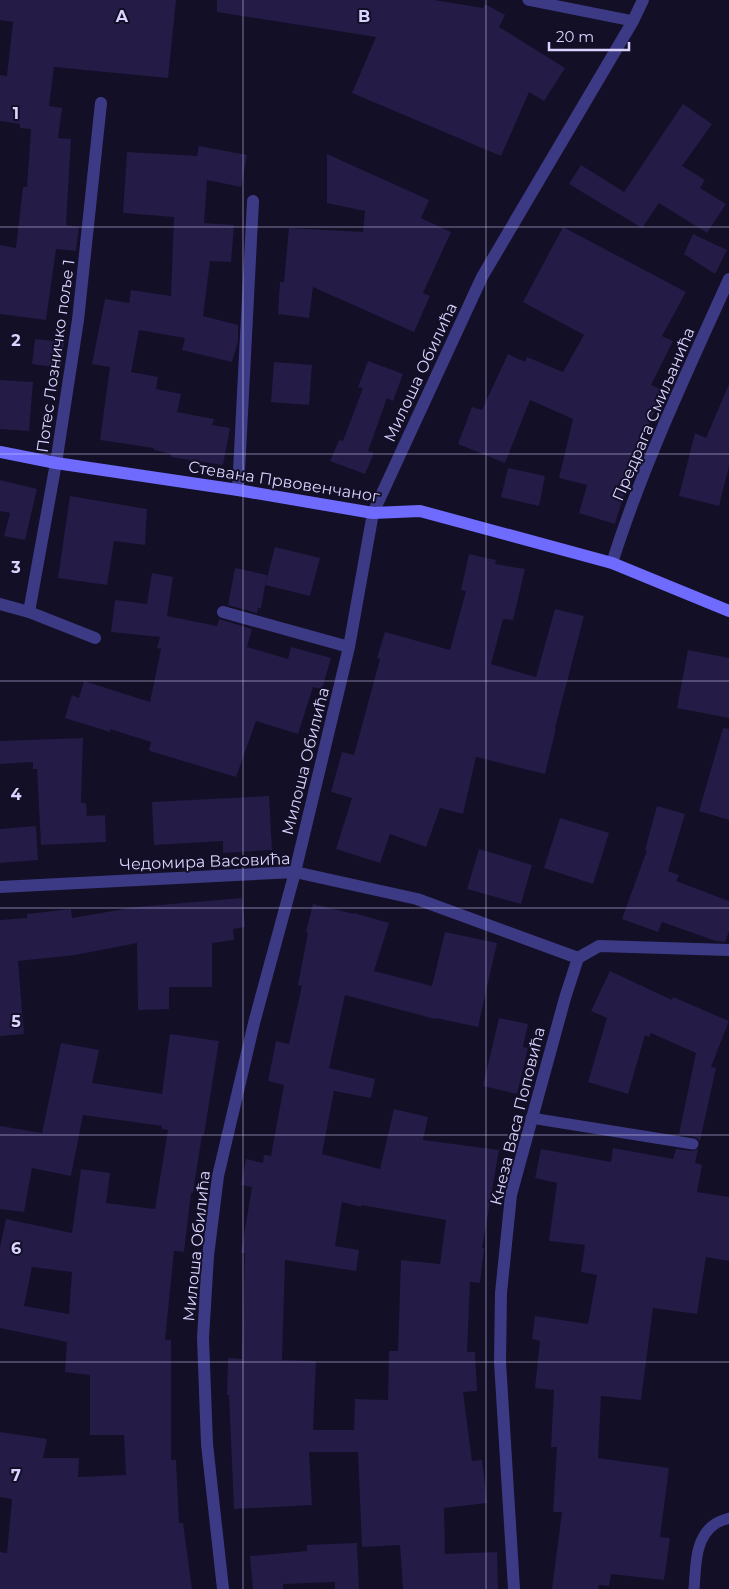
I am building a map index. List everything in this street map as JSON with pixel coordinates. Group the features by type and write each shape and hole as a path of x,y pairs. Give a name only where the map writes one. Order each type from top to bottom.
{"street":[{"name":"Милоша Обилића","path":"223,1589 207,1444 203,1338 208,1256 218,1176 254,1023 295,872 349,647 373,513 482,277 633,21 643,0"},
{"name":"Потес Лозничко поље 1","path":"29,612 56,463 78,320 101,103"},
{"path":"238,490 253,201"},
{"name":"Предрага Смиљанића","path":"612,563 621,533 644,473 729,279"},
{"name":"Стевана Првовенчаног","path":"0,452 56,463 238,490 373,513 420,511 612,563 729,611"},
{"path":"0,604 29,612 96,638"},
{"path":"223,612 349,647"},
{"name":"Чедомира Васовића","path":"0,887 295,872 417,899 578,958"},
{"path":"578,958 599,946 729,950"},
{"name":"Кнеза Васа Поповића","path":"514,1589 500,1362 501,1293 511,1195 531,1118 578,958"}],"lane":[{"path":"528,0 633,21"},
{"path":"531,1118 693,1144"},
{"path":"694,1589 698,1548 705,1533 715,1524 729,1518"}],"building":[{"path":"0,0 176,0 168,78 54,67 49,106 62,108 58,138 71,139 66,225 79,227 76,251 56,249 46,320 0,314 0,245 16,248 23,187 27,187 31,129 20,128 20,124 0,121 0,75 7,76 13,22 0,20"},
{"path":"217,0 434,0 483,8 485,4 505,15 499,27 565,68 544,101 529,92 501,156 352,93 376,37 217,12"},
{"path":"683,104 712,124 682,166 705,180 700,188 726,204 707,233 659,203 642,228 569,184 581,165 624,192"},
{"path":"199,146 247,155 241,187 207,180 204,223 234,225 231,262 210,261 203,316 238,325 238,341 232,362 182,350 185,338 139,330 131,372 158,377 156,389 181,394 177,412 214,419 212,425 230,428 223,465 171,457 171,454 154,450 154,448 100,440 110,367 92,364 105,299 129,303 131,290 171,296 174,217 123,213 127,152 197,156"},
{"path":"327,154 429,200 421,218 451,232 423,293 430,296 414,332 313,287 309,318 278,314 280,282 284,282 289,228 363,232 365,211 327,203"},
{"path":"563,227 686,292 662,336 673,341 651,385 663,390 645,434 641,433 626,495 624,494 615,524 579,513 587,485 559,478 573,419 530,400 505,463 458,444 472,407 482,410 508,354 525,362 527,357 563,372 584,335 523,302"},
{"path":"693,234 727,250 715,274 684,254"},
{"path":"35,339 64,342 61,368 32,364"},
{"path":"368,361 403,374 393,401 387,398 368,451 374,453 365,474 330,461 339,440 343,441 363,388 358,387"},
{"path":"274,362 312,365 309,405 271,402"},
{"path":"0,380 33,382 29,431 0,429"},
{"path":"729,384 729,466 719,506 679,496 695,433 706,438"},
{"path":"508,468 545,476 539,506 501,497"},
{"path":"0,480 37,489 25,540 4,536 10,513 0,511"},
{"path":"70,496 147,509 145,545 114,541 107,585 58,578"},
{"path":"275,547 320,558 310,596 265,585"},
{"path":"469,554 496,560 495,564 525,569 513,620 503,619 491,664 536,677 555,609 584,616 545,774 476,757 463,814 440,808 426,847 390,834 380,863 336,849 352,798 331,792 342,752 354,755 380,659 377,658 385,632 450,650 466,591 461,590"},
{"path":"235,568 267,575 261,608 258,608 257,613 228,605"},
{"path":"152,573 173,577 167,616 217,626 219,619 252,629 247,647 288,659 291,647 331,658 322,689 313,687 298,734 256,721 236,777 150,751 151,742 110,729 110,732 65,718 72,695 79,698 84,681 150,702 161,649 157,648 160,637 111,632 115,600 147,604"},
{"path":"688,650 729,658 729,718 677,708"},
{"path":"723,728 729,729 729,820 699,811"},
{"path":"83,738 81,803 86,803 87,816 105,815 106,842 41,845 37,769 33,769 33,762 0,764 0,741"},
{"path":"269,796 272,850 223,853 223,841 154,845 152,802"},
{"path":"657,806 685,814 668,871 679,875 676,881 729,901 729,931 725,942 716,941 662,922 658,932 622,919 647,850 645,850"},
{"path":"560,818 609,833 593,884 544,868"},
{"path":"36,826 38,860 0,863 0,829"},
{"path":"479,849 532,865 521,904 467,889"},
{"path":"242,898 245,927 233,929 234,940 212,943 212,987 169,987 169,1009 138,1010 137,943 75,955 18,961 24,1034 0,1036 0,920 27,918 27,914 71,909 72,918 136,907"},
{"path":"313,904 389,923 374,971 432,986 445,932 497,943 478,1027 435,1019 345,995 329,1068 375,1079 371,1098 334,1091 322,1154 380,1169 394,1109 428,1117 423,1140 499,1150 482,1248 484,1248 480,1283 470,1282 467,1352 475,1352 477,1391 463,1392 472,1461 482,1460 487,1503 444,1508 445,1554 497,1552 498,1589 403,1589 400,1545 362,1547 358,1452 309,1452 312,1505 234,1509 229,1395 227,1395 228,1358 242,1359 245,1253 241,1253 252,1187 241,1185 246,1159 263,1163 264,1155 271,1156 284,1085 268,1081 276,1041 289,1044 302,986 298,985 308,933 306,932","holes":["342,1202 361,1207 361,1205 446,1220 440,1264 401,1260 398,1351 389,1351 388,1400 355,1399 354,1430 313,1430 316,1361 282,1360 285,1260 356,1271 359,1250 335,1246"]},
{"path":"610,971 672,1000 673,997 729,1021 711,1067 716,1068 700,1141 695,1137 679,1134 696,1053 651,1033 649,1037 645,1035 628,1094 588,1082 607,1018 591,1011"},
{"path":"499,1018 528,1024 523,1047 528,1048 517,1094 483,1086"},
{"path":"170,1034 219,1041 204,1135 202,1135 193,1193 191,1193 184,1252 174,1251 165,1340 171,1340 171,1460 176,1460 179,1523 183,1523 192,1589 0,1589 0,1552 7,1553 12,1499 0,1497 0,1432 47,1439 43,1458 79,1458 78,1477 126,1475 124,1435 90,1435 90,1375 65,1372 67,1342 0,1328 0,1247 6,1219 72,1233 81,1169 110,1173 106,1203 155,1209 168,1130 162,1129 162,1126 83,1115 71,1176 32,1168 24,1212 0,1209 0,1126 42,1133 61,1043 99,1050 92,1083 162,1094","holes":["32,1267 72,1272 69,1314 24,1306"]},
{"path":"613,1148 673,1159 676,1149 692,1151 698,1149 695,1163 702,1165 697,1192 729,1197 729,1261 706,1257 697,1314 653,1308 641,1400 601,1396 598,1458 669,1468 660,1537 670,1538 664,1580 611,1574 609,1586 599,1585 598,1589 552,1589 562,1512 553,1512 557,1447 551,1447 554,1390 535,1388 540,1341 532,1339 535,1316 588,1324 597,1275 581,1272 585,1245 549,1241 557,1183 535,1178 541,1149 611,1162"},
{"path":"357,1543 359,1589 335,1589 335,1582 283,1584 283,1589 253,1589 250,1556 307,1551 307,1545"}]}
